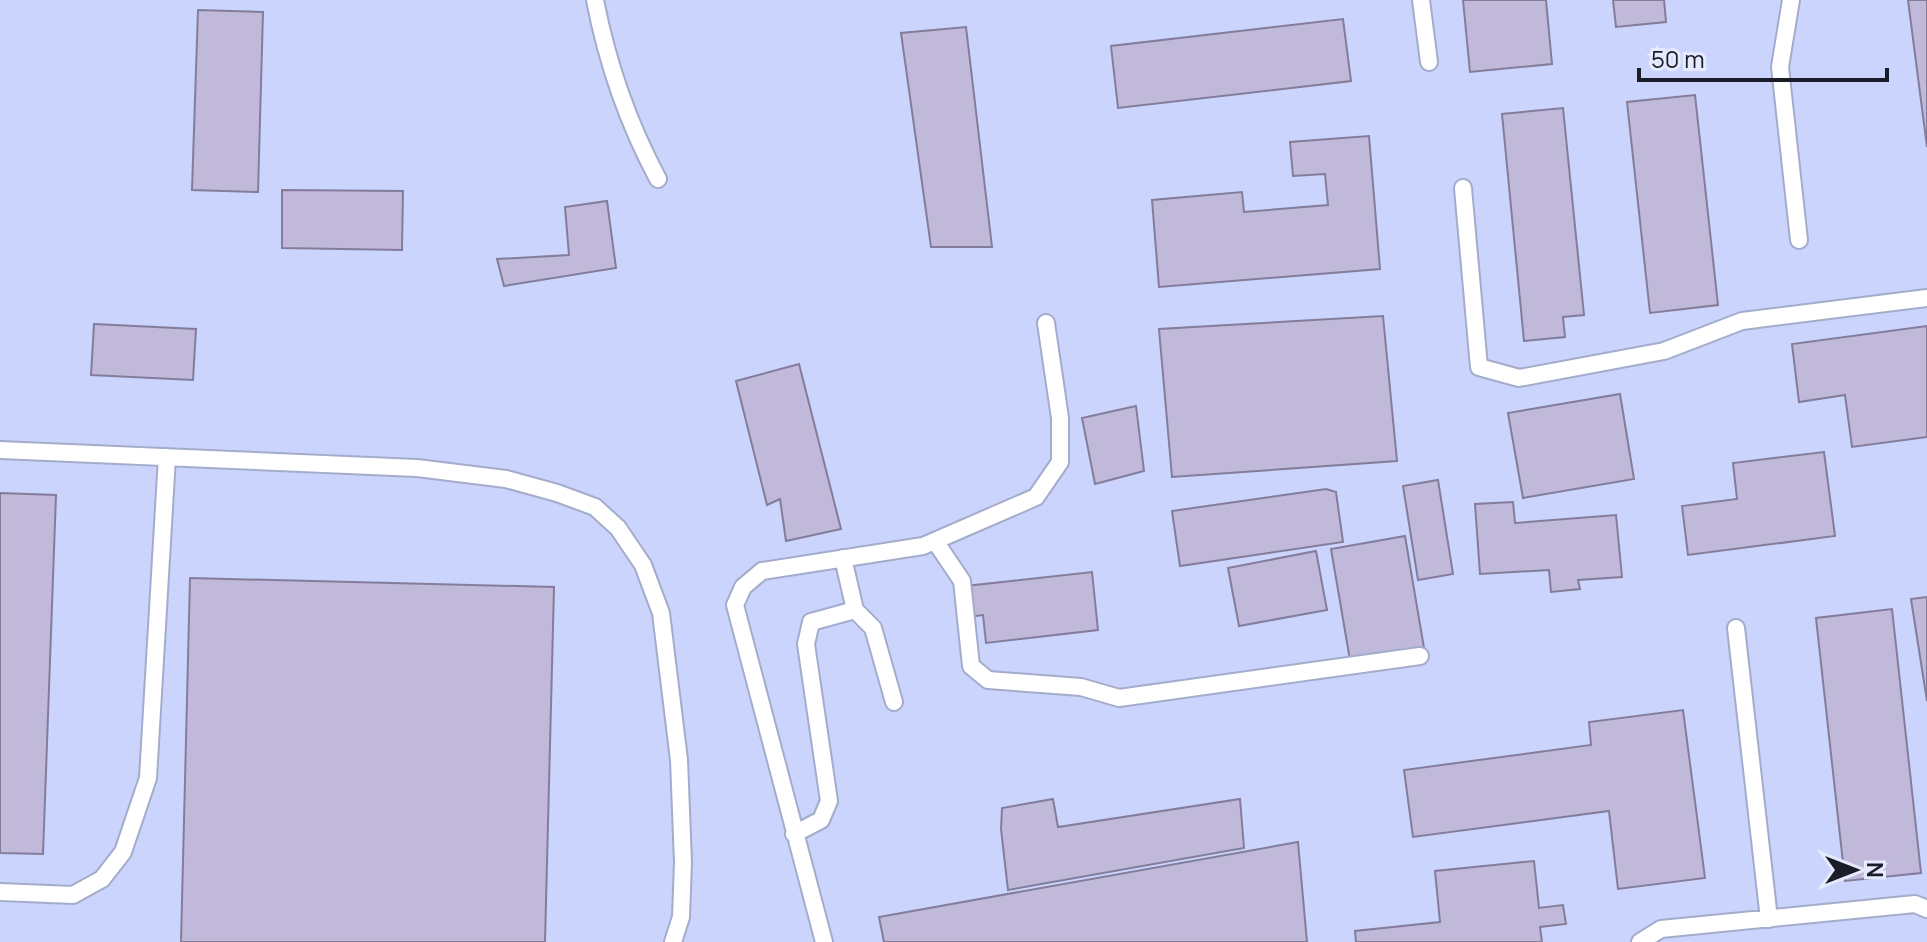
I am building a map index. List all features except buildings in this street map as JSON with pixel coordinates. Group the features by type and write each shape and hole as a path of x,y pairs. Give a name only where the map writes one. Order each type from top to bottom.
{"lane":[{"path":"595,0 633,132 658,179"},
{"path":"1421,0 1429,62"},
{"path":"1791,0 1780,67 1799,240"},
{"path":"1463,188 1479,367 1519,378 1664,351 1742,321 1927,298"},
{"path":"824,942 735,605 743,587 762,571 923,546 1036,497 1060,462 1060,418 1046,323"},
{"path":"0,450 417,468 506,479 595,507 618,528 643,565 661,613 679,760 683,862 681,917 673,942"},
{"path":"0,892 73,895 102,879 123,852 148,778 167,457"},
{"path":"935,541 962,581 971,666 988,680 1081,687 1119,698 1420,656"},
{"path":"843,558 855,610 873,628 894,702"},
{"path":"794,834 821,820 829,801 806,644 811,622 855,610"},
{"path":"1736,628 1769,919"},
{"path":"1640,942 1661,929 1915,904 1927,909"}],"shaded area":[{"path":"0,0 1927,0 1927,942 0,942"}]}
